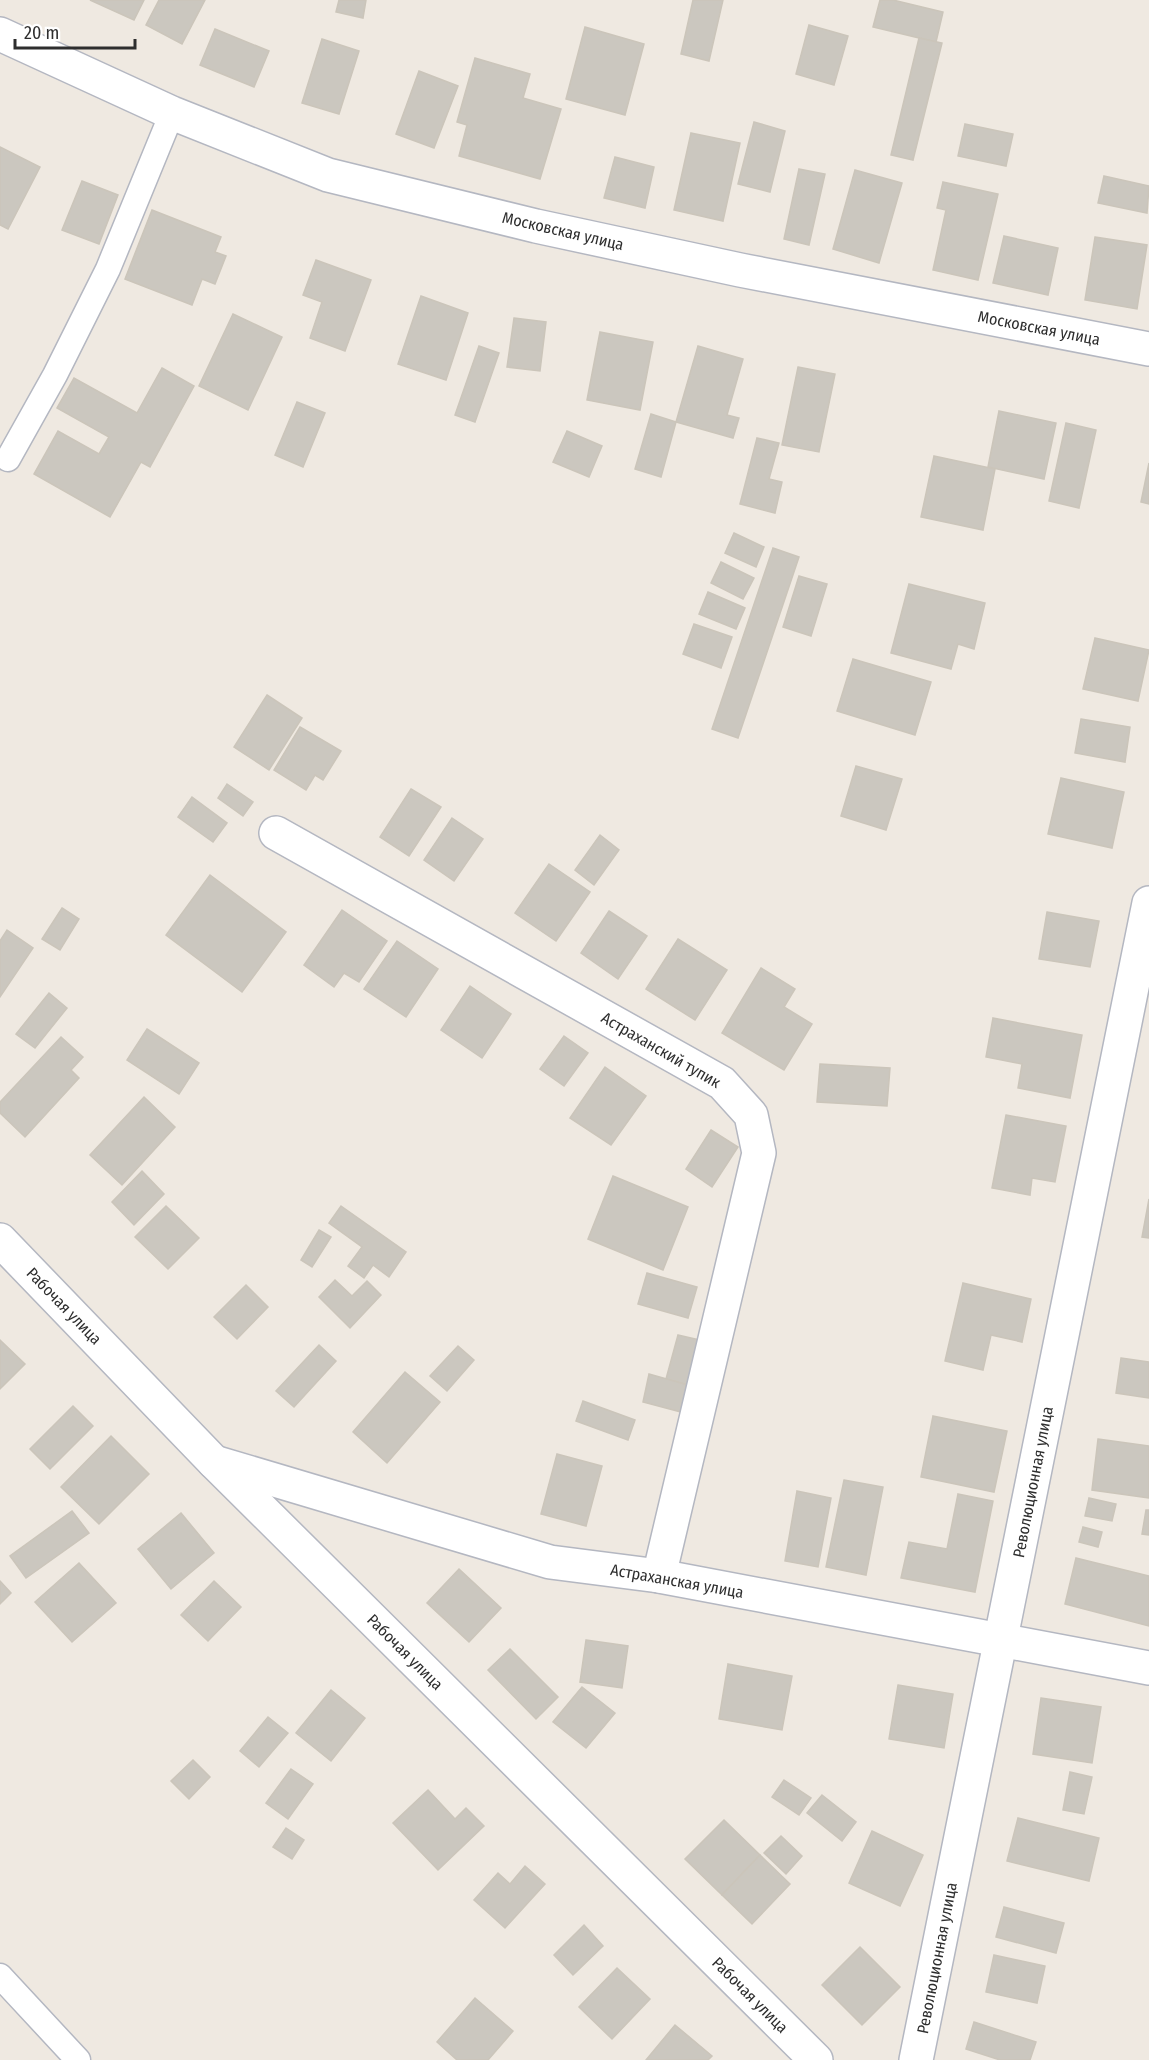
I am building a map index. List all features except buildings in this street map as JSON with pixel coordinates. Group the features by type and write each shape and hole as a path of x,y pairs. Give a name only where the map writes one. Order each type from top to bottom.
{"street":[{"name":"Московская улица","path":"0,34 172,113 328,175 536,226 740,270 1149,349"},
{"name":"Астраханский тупик","path":"276,833 722,1083 751,1115 759,1153 659,1576"},
{"name":"Революционная улица","path":"916,2060 1149,903"},
{"name":"Рабочая улица","path":"0,1240 214,1462 816,2060"},
{"name":"Астраханская улица","path":"214,1462 550,1562 659,1576 1149,1668"}],"lane":[{"path":"8,459 55,375 108,269 172,113"},
{"path":"0,1976 78,2060"}]}
